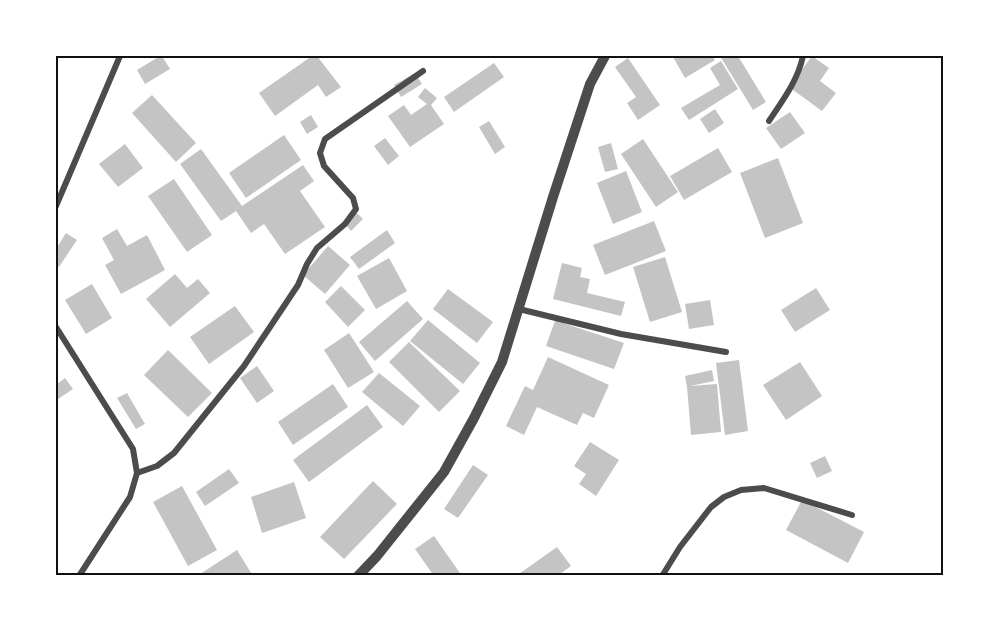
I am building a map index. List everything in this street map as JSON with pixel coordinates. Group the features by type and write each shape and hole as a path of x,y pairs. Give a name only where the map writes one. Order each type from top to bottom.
{"street":[{"path":"56,207 120,56"},
{"path":"358,576 377,556 444,472 502,362 590,84 605,56"},
{"path":"769,121 790,89 801,66 803,56"},
{"path":"137,473 157,466 174,453 244,366 298,285 317,248 345,224 356,209 353,198 324,166 320,153 325,139 423,71"},
{"path":"519,309 621,334 726,352"},
{"path":"56,327 134,449 137,473 130,497 79,576"},
{"path":"662,576 680,547 711,507 724,497 741,490 764,488 852,515"}],"building":[{"path":"160,56 170,69 145,84 137,70"},
{"path":"312,56 317,56 341,87 326,97 318,85 275,116 259,93"},
{"path":"712,56 715,60 685,78 673,57"},
{"path":"720,56 738,56 766,102 753,110"},
{"path":"812,56 829,68 820,81 836,93 822,111 789,87"},
{"path":"628,58 660,105 638,120 627,103 636,97 615,67"},
{"path":"721,61 738,89 689,120 681,108 720,85 710,68"},
{"path":"494,63 504,77 454,112 444,97"},
{"path":"415,73 422,84 401,97 394,85"},
{"path":"425,88 437,98 431,105 444,124 410,147 388,116 404,105 411,115 427,104 418,97"},
{"path":"152,95 196,143 176,162 132,113"},
{"path":"715,109 724,123 709,133 700,119"},
{"path":"790,112 805,133 781,149 766,128"},
{"path":"311,115 318,127 307,134 300,122"},
{"path":"489,121 505,147 495,154 479,127"},
{"path":"284,135 301,160 246,198 229,173"},
{"path":"385,138 399,156 388,165 374,146"},
{"path":"643,139 678,192 656,207 621,154"},
{"path":"611,143 618,169 605,172 598,147"},
{"path":"125,144 143,168 118,187 99,164"},
{"path":"718,148 732,172 684,200 670,176"},
{"path":"201,149 242,206 303,165 314,181 300,191 325,227 285,254 264,224 251,233 236,211 221,221 180,164"},
{"path":"778,158 803,223 765,238 740,173"},
{"path":"626,171 642,212 613,224 597,183"},
{"path":"174,179 212,235 187,252 148,196"},
{"path":"357,213 363,219 351,231 345,224"},
{"path":"654,221 666,251 605,275 593,245"},
{"path":"117,229 127,246 147,235 165,270 121,294 105,265 114,260 102,238"},
{"path":"387,230 395,243 359,269 350,257"},
{"path":"66,233 77,240 59,267 56,265 56,249"},
{"path":"328,246 350,265 325,294 303,275"},
{"path":"665,257 682,312 650,322 633,267"},
{"path":"389,258 407,291 376,309 357,276"},
{"path":"562,263 582,268 580,277 590,279 587,293 625,302 621,316 553,299"},
{"path":"175,274 187,288 198,279 210,293 170,327 146,299"},
{"path":"92,284 112,318 86,334 65,300"},
{"path":"341,286 365,310 348,327 325,302"},
{"path":"816,288 830,310 795,332 781,310"},
{"path":"448,289 493,322 477,343 433,309"},
{"path":"710,300 714,325 689,329 685,304"},
{"path":"407,301 423,319 375,361 359,342"},
{"path":"235,306 254,332 209,364 190,337"},
{"path":"556,318 566,324 624,343 614,369 546,346"},
{"path":"428,320 480,363 463,384 410,341"},
{"path":"349,333 374,372 348,388 324,350"},
{"path":"409,342 460,391 439,412 389,362"},
{"path":"168,350 212,393 188,417 144,375"},
{"path":"548,357 609,385 594,418 583,413 577,425 537,407 524,435 506,426 525,386 533,390"},
{"path":"739,360 748,431 725,435 716,363"},
{"path":"800,362 822,396 786,420 763,385"},
{"path":"257,366 274,391 257,403 240,378"},
{"path":"712,370 714,381 690,386 717,384 721,432 691,435 685,376"},
{"path":"379,373 420,406 403,426 362,392"},
{"path":"65,378 73,389 58,399 56,385"},
{"path":"333,384 348,407 293,445 278,422"},
{"path":"127,393 145,424 136,429 117,398"},
{"path":"367,405 383,427 309,482 293,460"},
{"path":"590,442 619,460 596,496 579,484 586,474 574,466"},
{"path":"825,456 832,471 817,478 810,463"},
{"path":"473,465 488,475 458,518 444,509"},
{"path":"229,469 239,483 205,506 196,492"},
{"path":"373,481 397,504 344,559 320,537"},
{"path":"294,482 306,518 262,533 251,497"},
{"path":"182,486 217,550 188,566 153,502"},
{"path":"802,500 864,532 848,563 786,530"},
{"path":"434,536 462,576 434,576 415,549"},
{"path":"557,547 571,566 557,576 516,576"},
{"path":"237,550 253,576 197,576"}]}
